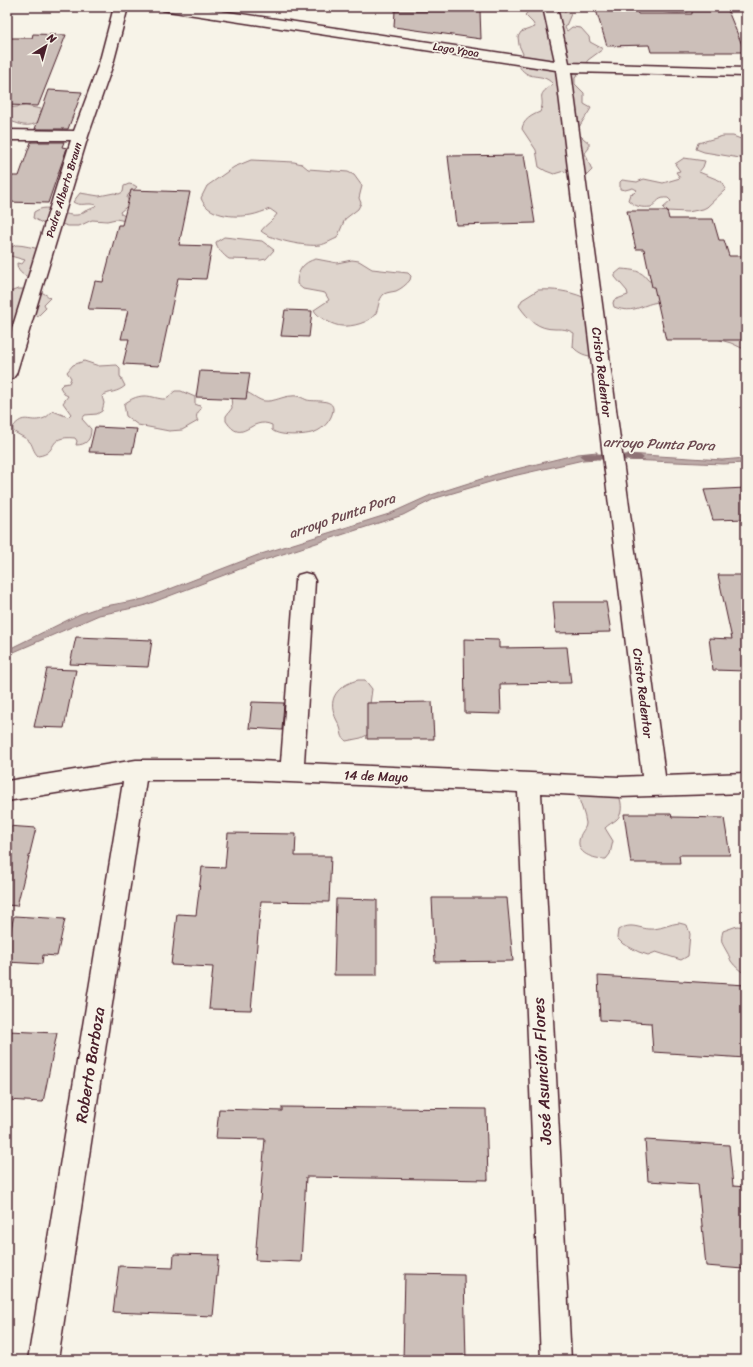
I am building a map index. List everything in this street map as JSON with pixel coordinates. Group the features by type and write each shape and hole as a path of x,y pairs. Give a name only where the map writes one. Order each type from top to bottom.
{"street":[{"name":"Padre Alberto Braun","path":"7,374 15,321 106,64 121,7"},
{"name":"Lago Ypoa","path":"168,7 563,66 746,72"},
{"name":"Cristo Redentor","path":"550,7 563,66 655,786"},
{"path":"7,135 80,136"},
{"path":"292,773 305,581"},
{"name":"14 de Mayo","path":"7,791 136,770 241,770 619,787 746,783"},
{"name":"Roberto Barboza","path":"43,1360 136,770"},
{"name":"José Asunción Flores","path":"529,783 556,1360"}],"shaded area":[{"path":"532,7 553,7 571,14 565,28 567,31 572,27 581,28 589,37 590,42 603,49 588,60 575,78 575,84 584,93 584,104 591,108 577,133 589,143 589,148 585,153 592,170 587,175 579,179 564,171 554,174 539,167 536,150 522,129 526,120 540,112 542,107 542,95 553,84 544,78 526,73 517,63 518,58 523,54 519,45 518,37 521,32 535,27 525,15"},
{"path":"647,7 697,7 686,12 673,13"},
{"path":"26,106 51,111 35,124 31,125 7,122 7,108"},
{"path":"723,136 733,136 746,141 746,159 704,152 696,149 698,143"},
{"path":"684,158 705,161 699,172 721,181 726,189 703,209 688,212 666,211 663,208 671,201 668,198 660,199 651,207 639,206 628,200 630,194 637,190 633,188 625,190 620,189 620,182 622,180 637,182 644,179 663,183 680,178 676,172 680,171 675,164"},
{"path":"251,160 294,162 302,164 308,169 348,172 354,175 362,186 359,198 361,203 358,209 345,219 337,238 327,243 314,245 298,244 280,240 261,231 274,219 277,214 270,209 253,215 229,216 209,209 201,198 207,186 234,167"},
{"path":"129,184 137,187 128,195 127,198 130,204 120,212 125,216 126,221 116,219 107,221 92,220 79,226 68,226 55,222 44,224 33,218 34,212 46,208 66,214 79,215 96,205 78,204 73,202 80,193 99,196 114,193 119,194 123,192 124,186"},
{"path":"224,237 262,241 274,250 266,259 261,260 229,259 216,244 216,242"},
{"path":"16,245 42,249 29,277 20,272 17,266 17,263 22,264 25,260 7,255 7,249"},
{"path":"316,259 337,263 352,260 359,261 372,269 408,273 411,276 410,280 402,288 396,291 388,292 382,296 376,313 365,322 355,325 339,326 322,318 314,310 329,300 325,293 303,289 297,284 298,275 304,265 311,260"},
{"path":"621,269 640,272 648,280 746,338 746,350 731,343 713,338 660,302 628,310 614,307 614,300 628,295 627,291 615,277 615,274"},
{"path":"18,289 35,290 46,295 50,298 44,304 46,308 39,315 14,322 7,319 7,293"},
{"path":"538,290 561,291 583,297 595,356 583,354 573,347 574,333 565,330 549,329 534,323 526,316 519,306 522,300"},
{"path":"84,361 99,366 117,365 120,368 120,376 125,386 119,390 102,396 104,403 102,411 97,414 85,415 82,419 91,429 89,439 85,443 76,445 77,441 75,438 60,439 49,452 38,456 30,442 13,431 13,427 20,420 37,420 47,417 53,411 68,417 71,414 63,403 68,396 64,394 60,387 63,384 69,383 71,378 67,372 73,365"},
{"path":"175,391 181,391 195,397 195,404 200,406 201,409 197,415 198,421 182,430 169,431 138,425 126,416 124,404 132,399 150,396 164,399 168,398"},
{"path":"246,392 260,400 265,401 294,396 307,400 323,401 330,404 333,410 330,419 324,426 309,434 281,434 272,430 272,425 264,423 242,431 237,431 226,421 226,416 232,408 231,396"},
{"path":"597,452 596,459 583,460 500,479 436,498 403,515 261,561 143,606 99,615 7,655 7,650 80,614 100,607 144,599 258,555 389,514 431,495 500,473 578,454"},
{"path":"627,454 722,460 746,458 746,463 723,464 628,460"},
{"path":"358,680 365,680 372,689 370,704 371,733 361,738 346,741 342,736 340,727 334,715 333,701 338,691 342,687"},
{"path":"586,786 619,796 620,799 620,815 605,828 613,841 610,854 606,859 591,857 580,848 580,837 586,823 578,795"},
{"path":"679,923 687,925 690,934 688,956 681,960 656,952 648,955 639,952 623,944 617,938 618,930 623,927 632,926 654,929"},
{"path":"737,926 746,927 746,975 731,961 722,942 723,931"}],"building":[{"path":"636,9 638,14 692,14 692,11 728,11 745,52 651,52 649,45 607,46 596,10"},
{"path":"395,11 480,11 481,39 394,27"},
{"path":"33,34 66,35 38,106 7,105 7,38 32,38"},
{"path":"49,90 82,92 68,129 35,129"},
{"path":"31,142 64,142 62,147 67,148 48,203 7,202 7,189 12,176 19,176"},
{"path":"524,155 535,223 456,225 448,156"},
{"path":"131,190 190,192 179,245 212,246 206,279 178,278 159,366 123,364 129,339 121,339 128,310 88,309 95,281 103,282 118,225 122,225"},
{"path":"627,211 667,211 669,219 713,219 719,240 724,240 729,256 746,256 746,340 666,340 644,249 636,249"},
{"path":"285,310 312,311 309,337 281,336"},
{"path":"200,371 250,373 246,399 196,397"},
{"path":"95,427 137,429 132,453 89,452"},
{"path":"746,488 746,519 713,520 704,490"},
{"path":"718,575 746,575 746,671 713,670 709,638 732,639"},
{"path":"553,602 606,602 611,632 556,633"},
{"path":"76,637 152,640 148,667 70,664"},
{"path":"464,639 499,640 499,648 567,647 571,683 500,684 501,714 465,713"},
{"path":"47,669 76,670 64,728 34,727"},
{"path":"252,702 284,703 282,730 249,728"},
{"path":"432,702 434,739 367,739 367,703"},
{"path":"624,814 671,814 672,817 724,818 730,855 679,855 680,863 631,863"},
{"path":"7,826 36,828 17,906 7,905"},
{"path":"228,833 296,834 295,856 331,856 329,902 261,901 251,1010 209,1009 213,967 171,965 177,914 196,915 202,867 225,868"},
{"path":"432,898 507,898 513,961 435,962"},
{"path":"336,899 377,900 377,975 334,975"},
{"path":"14,916 65,919 57,956 43,955 42,964 7,962 7,945"},
{"path":"598,976 746,985 746,1058 653,1052 651,1023 600,1020"},
{"path":"7,1031 57,1033 43,1102 7,1100"},
{"path":"282,1107 486,1109 488,1180 306,1177 301,1262 255,1260 265,1139 216,1138 219,1109 282,1111"},
{"path":"645,1140 729,1145 733,1186 746,1187 746,1248 742,1248 743,1269 706,1266 698,1184 648,1181"},
{"path":"174,1254 219,1255 213,1316 113,1312 119,1266 173,1268"},
{"path":"405,1274 464,1275 466,1360 403,1360"}],"waterway":[{"name":"arroyo Punta Pora","path":"584,456 640,458"}]}
